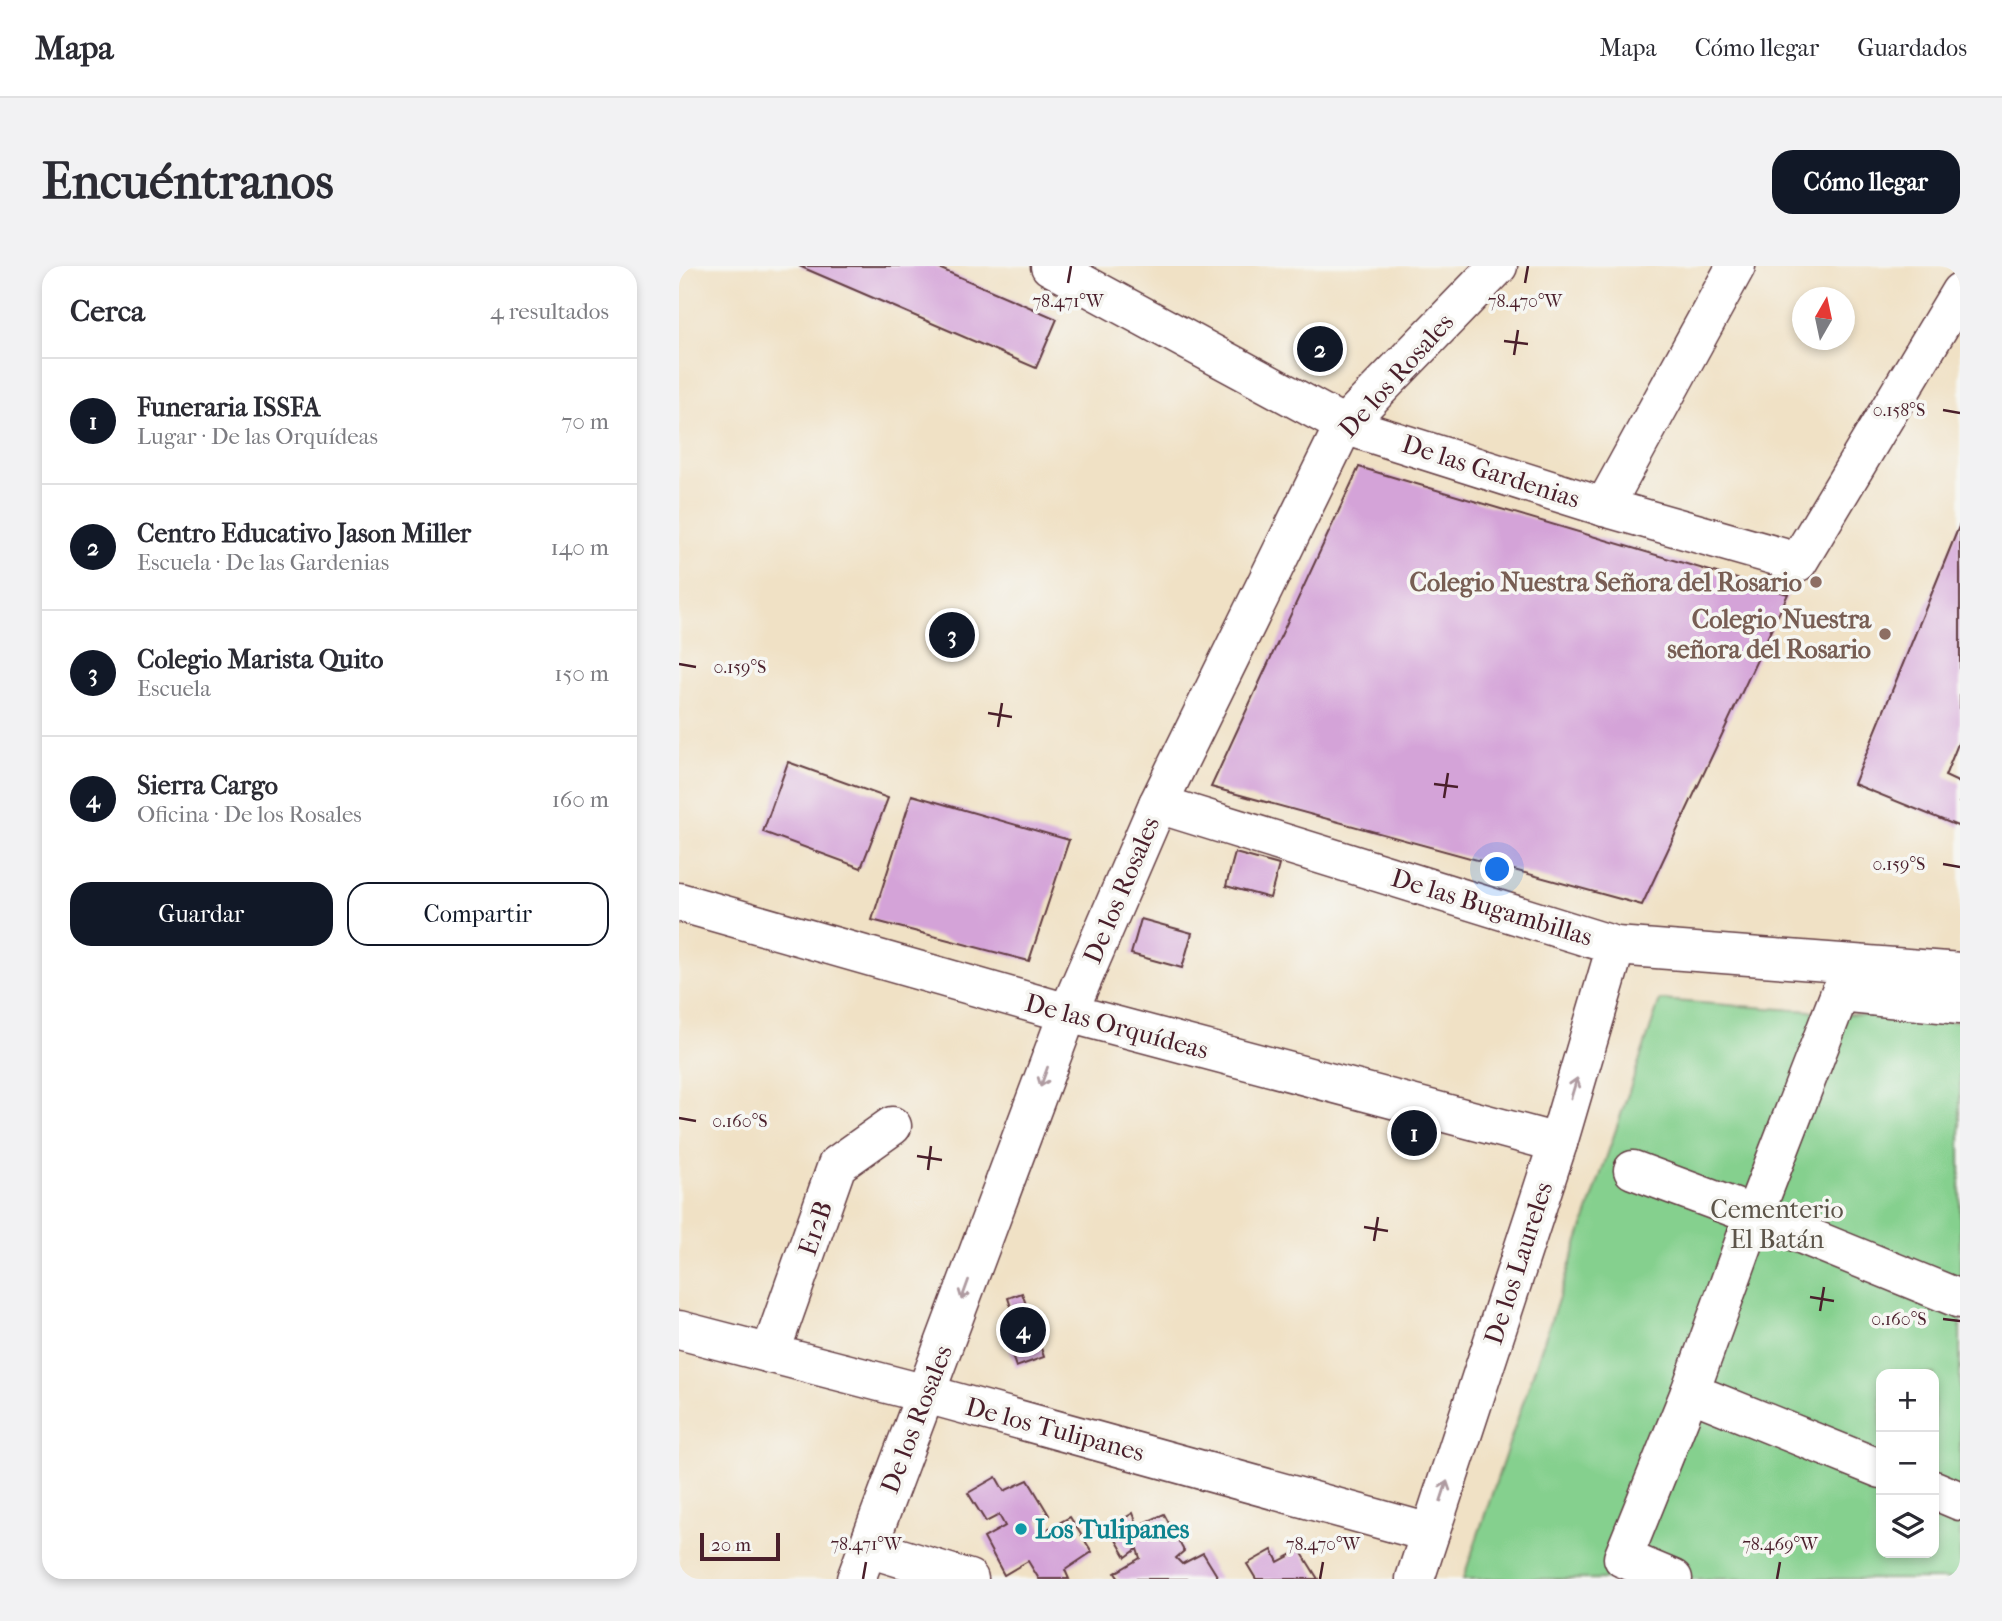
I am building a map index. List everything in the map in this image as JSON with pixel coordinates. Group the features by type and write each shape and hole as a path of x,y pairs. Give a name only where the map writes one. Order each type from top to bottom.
{"street":[{"name":"De las Gardenias","path":"1050,266 1344,425 1604,507 1798,562 1960,292"},
{"name":"De los Rosales","path":"862,1563 1068,1013 1158,804 1344,425 1498,266"},
{"path":"1604,507 1736,266"},
{"name":"De las Bugambillas","path":"1158,804 1616,946 1960,972"},
{"name":"De las Orquídeas","path":"679,902 1068,1013 1557,1143"},
{"name":"De los Laureles","path":"1415,1579 1557,1143 1616,946"},
{"path":"1673,1579 1622,1558 1690,1392 1754,1214 1840,993 1960,1005"},
{"name":"E12B","path":"770,1354 837,1165 892,1126"},
{"path":"1633,1170 1754,1214 1960,1299"},
{"name":"De los Tulipanes","path":"679,1330 926,1394 1430,1533"},
{"path":"1690,1392 1876,1467"},
{"path":"1939,1492 1960,1501"},
{"path":"862,1563 969,1579"}],"green space":[{"name":"Cementerio El Batán","path":"1660,1000 1960,1022 1960,1579 1463,1579"}],"building":[{"path":"799,266 934,266 1057,319 1036,368"},
{"path":"1359,467 1788,594 1642,905 1211,787"},
{"path":"1960,524 1960,739 1945,776 1960,783 1960,827 1854,784"},
{"path":"788,762 888,798 861,868 763,832"},
{"path":"912,795 1069,840 1029,961 872,920"},
{"path":"1235,853 1279,865 1270,898 1226,886"},
{"path":"1141,919 1192,933 1182,968 1131,954"},
{"path":"1022,1293 1044,1357 1016,1367 1004,1332 1018,1328 1008,1298"},
{"name":"Los Tulipanes","path":"996,1477 1004,1491 1028,1480 1049,1515 1038,1520 1044,1531 1070,1517 1092,1552 1065,1570 1069,1579 1039,1579 1028,1561 1004,1575 984,1538 1005,1526 999,1515 986,1522 968,1493"},
{"path":"1133,1513 1138,1526 1164,1514 1184,1551 1176,1558 1182,1564 1203,1553 1219,1579 1119,1579 1115,1573 1140,1558 1137,1549 1126,1557 1109,1528"},
{"path":"1272,1550 1278,1562 1300,1550 1318,1579 1256,1579 1247,1564"}],"place":[{"name":"Centro Educativo Jason Miller","path":"1320,349"},
{"name":"Colegio Nuestra Señora del Rosario","path":"1816,582"},
{"name":"Colegio Nuestra señora del Rosario","path":"1885,634"},
{"name":"Colegio Marista Quito","path":"952,635"},
{"name":"Funeraria ISSFA","path":"1414,1133"},
{"name":"Sierra Cargo","path":"1023,1330"},
{"name":"Los Tulipanes","path":"1021,1529"}]}
